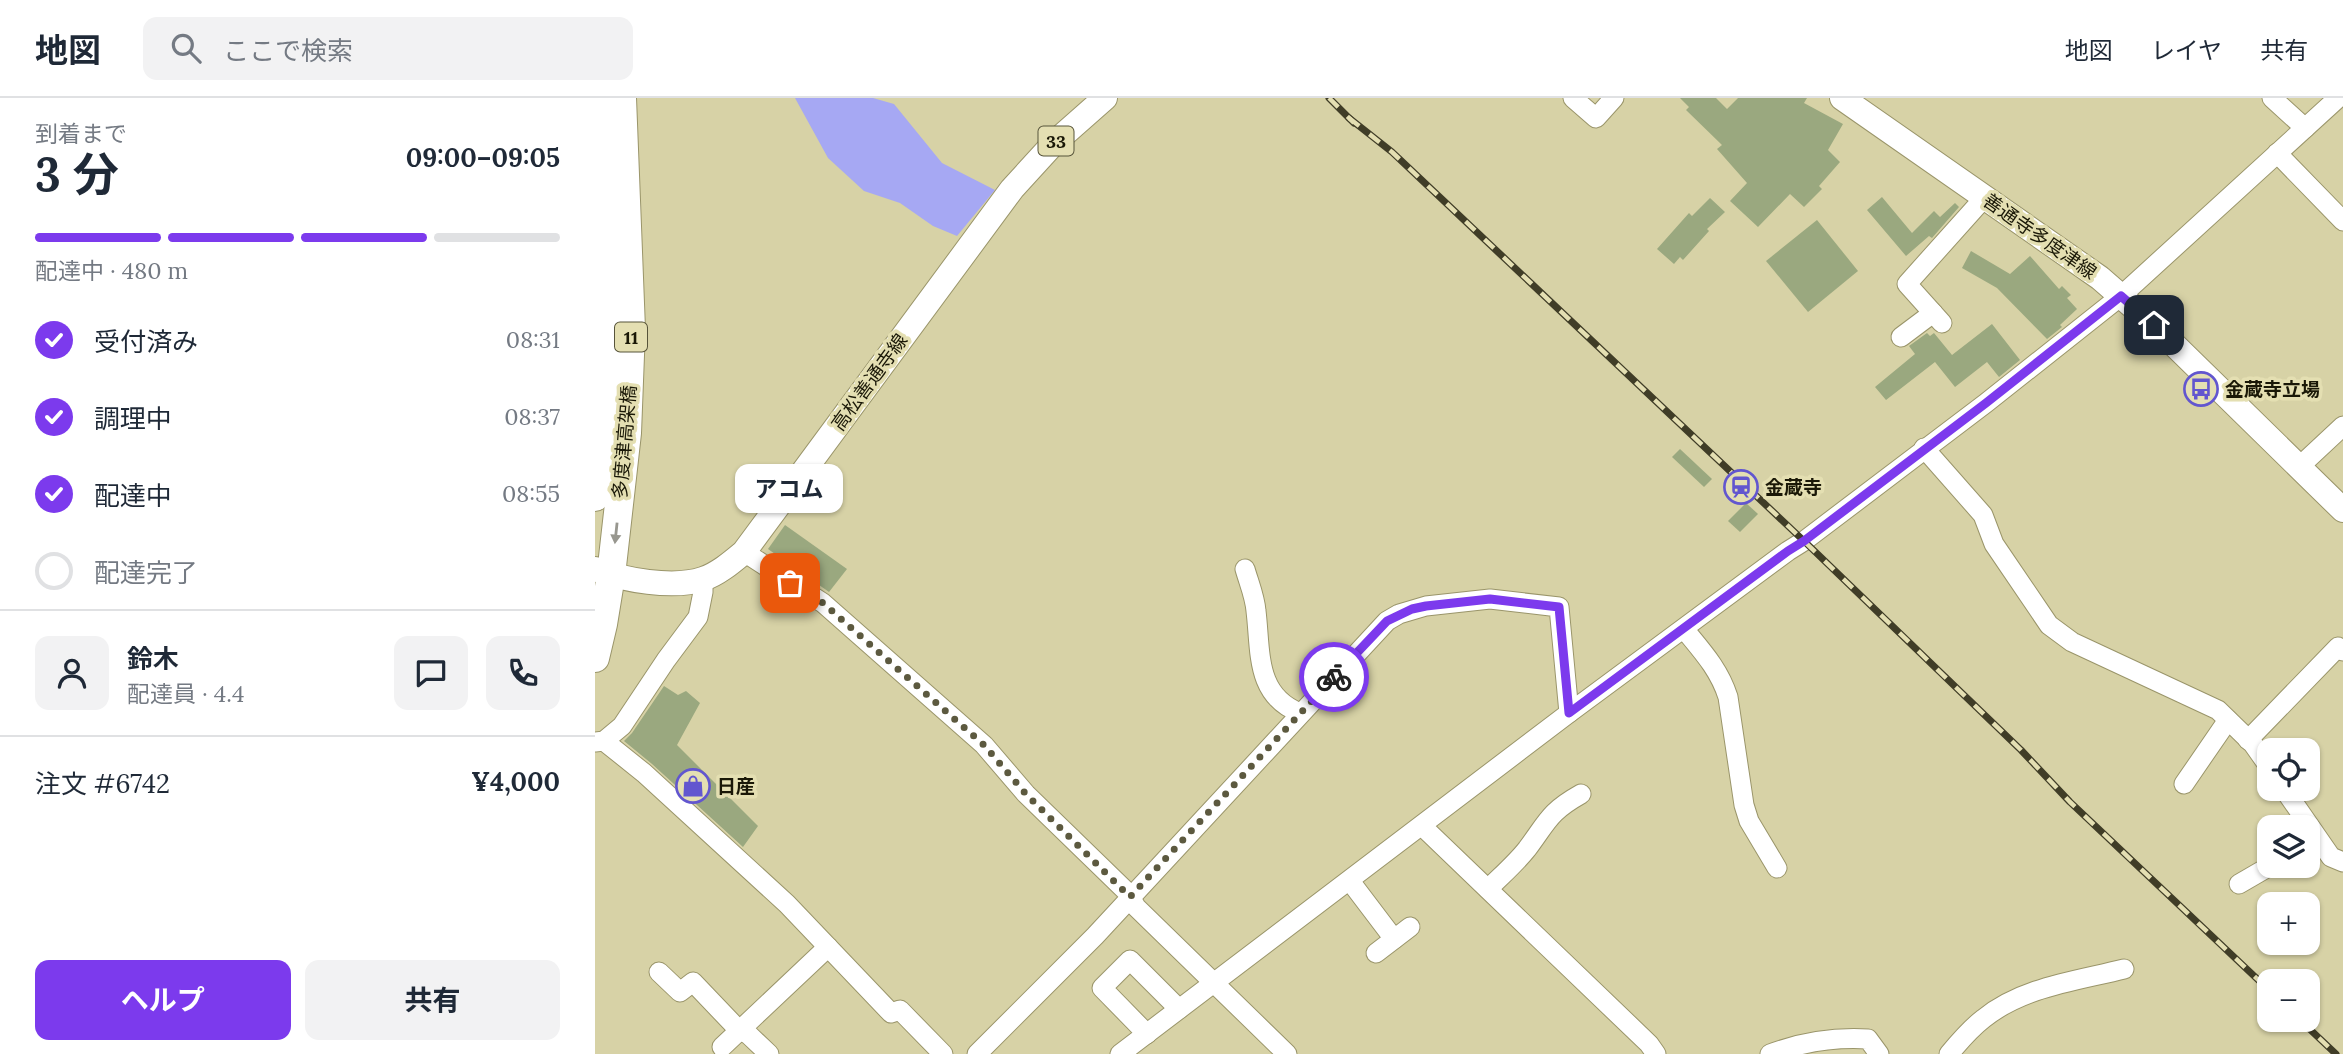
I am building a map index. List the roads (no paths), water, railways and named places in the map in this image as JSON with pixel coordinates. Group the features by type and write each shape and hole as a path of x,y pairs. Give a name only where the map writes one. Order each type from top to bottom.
{"highway":[{"name":"多度津高架橋","path":"595,497 603,394 603,177 599,98"},
{"name":"多度津高架橋","path":"603,572 627,433 631,329 622,98"},
{"path":"627,433 641,347 639,98"},
{"path":"595,435 598,468"},
{"name":"11","path":"595,658 603,572"}],"main road":[{"name":"高松善通寺線","path":"603,572 655,582 682,583 703,579 730,564 744,552 1012,189 1054,143 1105,98"},
{"name":"善通寺多度津線","path":"1842,98 2092,272 2164,335 2343,510"}],"street":[{"path":"1573,98 1596,118 1615,98"},
{"path":"2272,98 2305,128"},
{"path":"1120,1054 1569,713 1804,541 2039,356 2121,296 2338,98"},
{"path":"2277,153 2343,221"},
{"path":"1901,337 1938,318 1907,284 1926,255 1985,198"},
{"path":"2299,467 2343,426"},
{"path":"1924,448 1983,516 1994,544 2049,625 2072,642 2218,710 2257,751"},
{"path":"744,552 823,603 984,745 1026,794 1130,897 1136,907 1287,1054"},
{"path":"1245,569 1256,609 1258,640 1268,688 1288,708 1300,713"},
{"path":"703,579 698,617 622,726 600,741 644,773 787,904 891,1013 900,1010 943,1054"},
{"path":"977,1054 1095,936 1387,621 1412,609 1426,606 1490,599 1559,607 1569,713"},
{"path":"1683,629 1716,667 1723,680 1728,697 1744,805 1749,821 1777,868"},
{"path":"2248,740 2338,647 2343,651"},
{"path":"2184,784 2228,720"},
{"path":"1488,889 1526,850 1549,817 1560,806 1581,794"},
{"path":"1422,826 1649,1044 1656,1054"},
{"path":"2320,848 2343,862"},
{"path":"2239,884 2257,874"},
{"path":"1350,881 1394,939"},
{"path":"1375,953 1410,927"},
{"path":"722,1047 828,947"},
{"path":"1147,1034 1102,988 1130,960 1179,1009"},
{"path":"1949,1054 1982,1020 2015,999 2032,992 2124,969"},
{"path":"659,972 680,992 693,982 769,1054"},
{"path":"1770,1054 1800,1043 1855,1038 1868,1040 1879,1054"}],"water":[{"path":"795,98 873,98 894,104 942,163 995,190 957,236 933,226 900,203 864,191 828,158"}],"railway":[{"path":"1329,98 1354,123"},
{"path":"1349,118 1392,152 1804,541 2021,750 2070,802 2257,979"},
{"path":"2313,1032 2336,1054"}],"place":[{"name":"金蔵寺立場","path":"2201,389"},
{"name":"金蔵寺","path":"1741,487"},
{"name":"アコム","path":"790,583"},
{"name":"日産","path":"693,786"}]}
